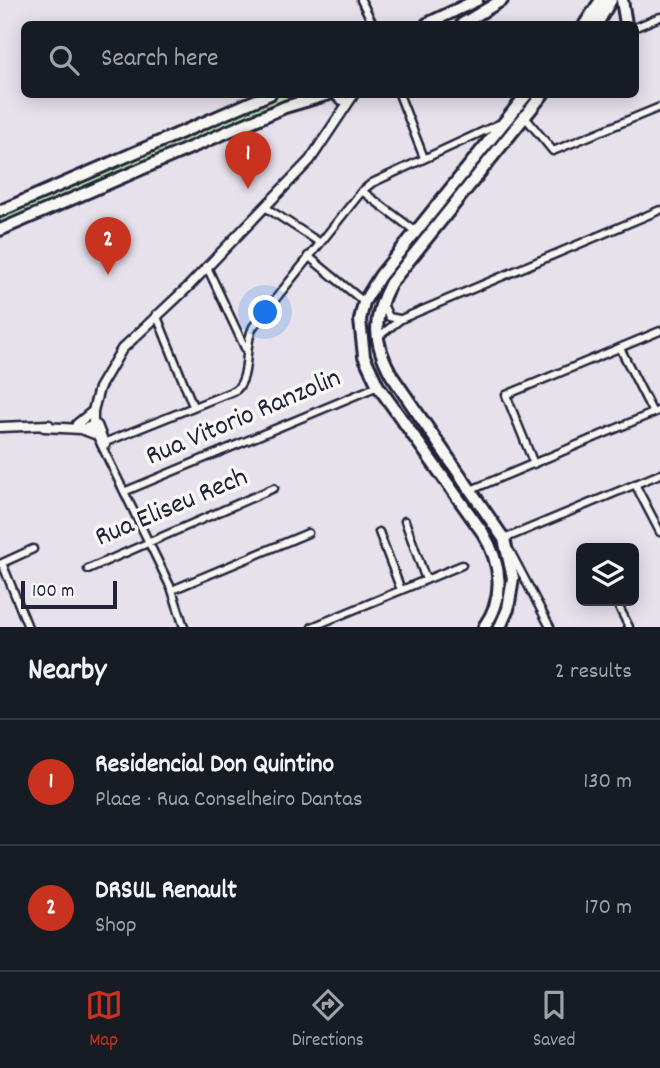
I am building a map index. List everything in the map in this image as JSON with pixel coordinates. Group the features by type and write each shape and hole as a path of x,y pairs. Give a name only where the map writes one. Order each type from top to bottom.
{"main road":[{"path":"433,21 477,0"},
{"path":"587,21 596,0"},
{"path":"588,21 601,0"},
{"path":"599,21 611,0"},
{"path":"622,0 626,20"},
{"path":"467,21 499,2"},
{"path":"0,211 261,98"},
{"path":"0,230 285,107 315,98"},
{"path":"484,627 497,604 499,590 491,546 378,386 361,344 364,302 415,231 524,98"},
{"path":"500,627 508,609 513,578 504,539 392,376 377,339 376,320 382,300 406,263 540,98"}],"street":[{"path":"360,0 371,21"},
{"path":"639,26 660,17"},
{"path":"340,98 343,111"},
{"path":"79,426 93,411 122,349 207,267 310,160 351,98"},
{"path":"401,98 424,158"},
{"path":"525,117 553,151 660,107"},
{"path":"103,443 236,390 244,377 245,348 253,327 362,191 372,183 505,121"},
{"path":"362,191 415,231"},
{"path":"265,207 319,242"},
{"path":"377,339 384,329 401,319 660,210"},
{"path":"308,257 364,302"},
{"path":"207,267 245,348"},
{"path":"382,300 389,317 401,319"},
{"path":"156,314 193,406"},
{"path":"534,464 506,395 660,331"},
{"path":"471,490 657,412 620,348"},
{"path":"104,383 95,423 172,590 184,627"},
{"name":"Rua Vitorio Ranzolin","path":"126,491 378,386"},
{"path":"93,411 97,435"},
{"path":"0,427 79,426 95,423"},
{"path":"79,426 97,435 103,443"},
{"path":"550,627 504,539 660,474"},
{"path":"635,484 660,532"},
{"name":"Rua Eliseu Rech","path":"88,569 274,488"},
{"path":"405,521 426,580"},
{"path":"379,532 401,590"},
{"path":"172,590 308,533"},
{"path":"28,627 1,564 33,549"},
{"path":"312,627 331,624 401,590 463,565"},
{"path":"618,606 629,627"}],"green space":[{"path":"269,98 294,98 0,224 0,215"}],"place":[{"name":"Residencial Don Quintino","path":"248,189"},
{"name":"DRSUL Renault","path":"108,275"}]}
